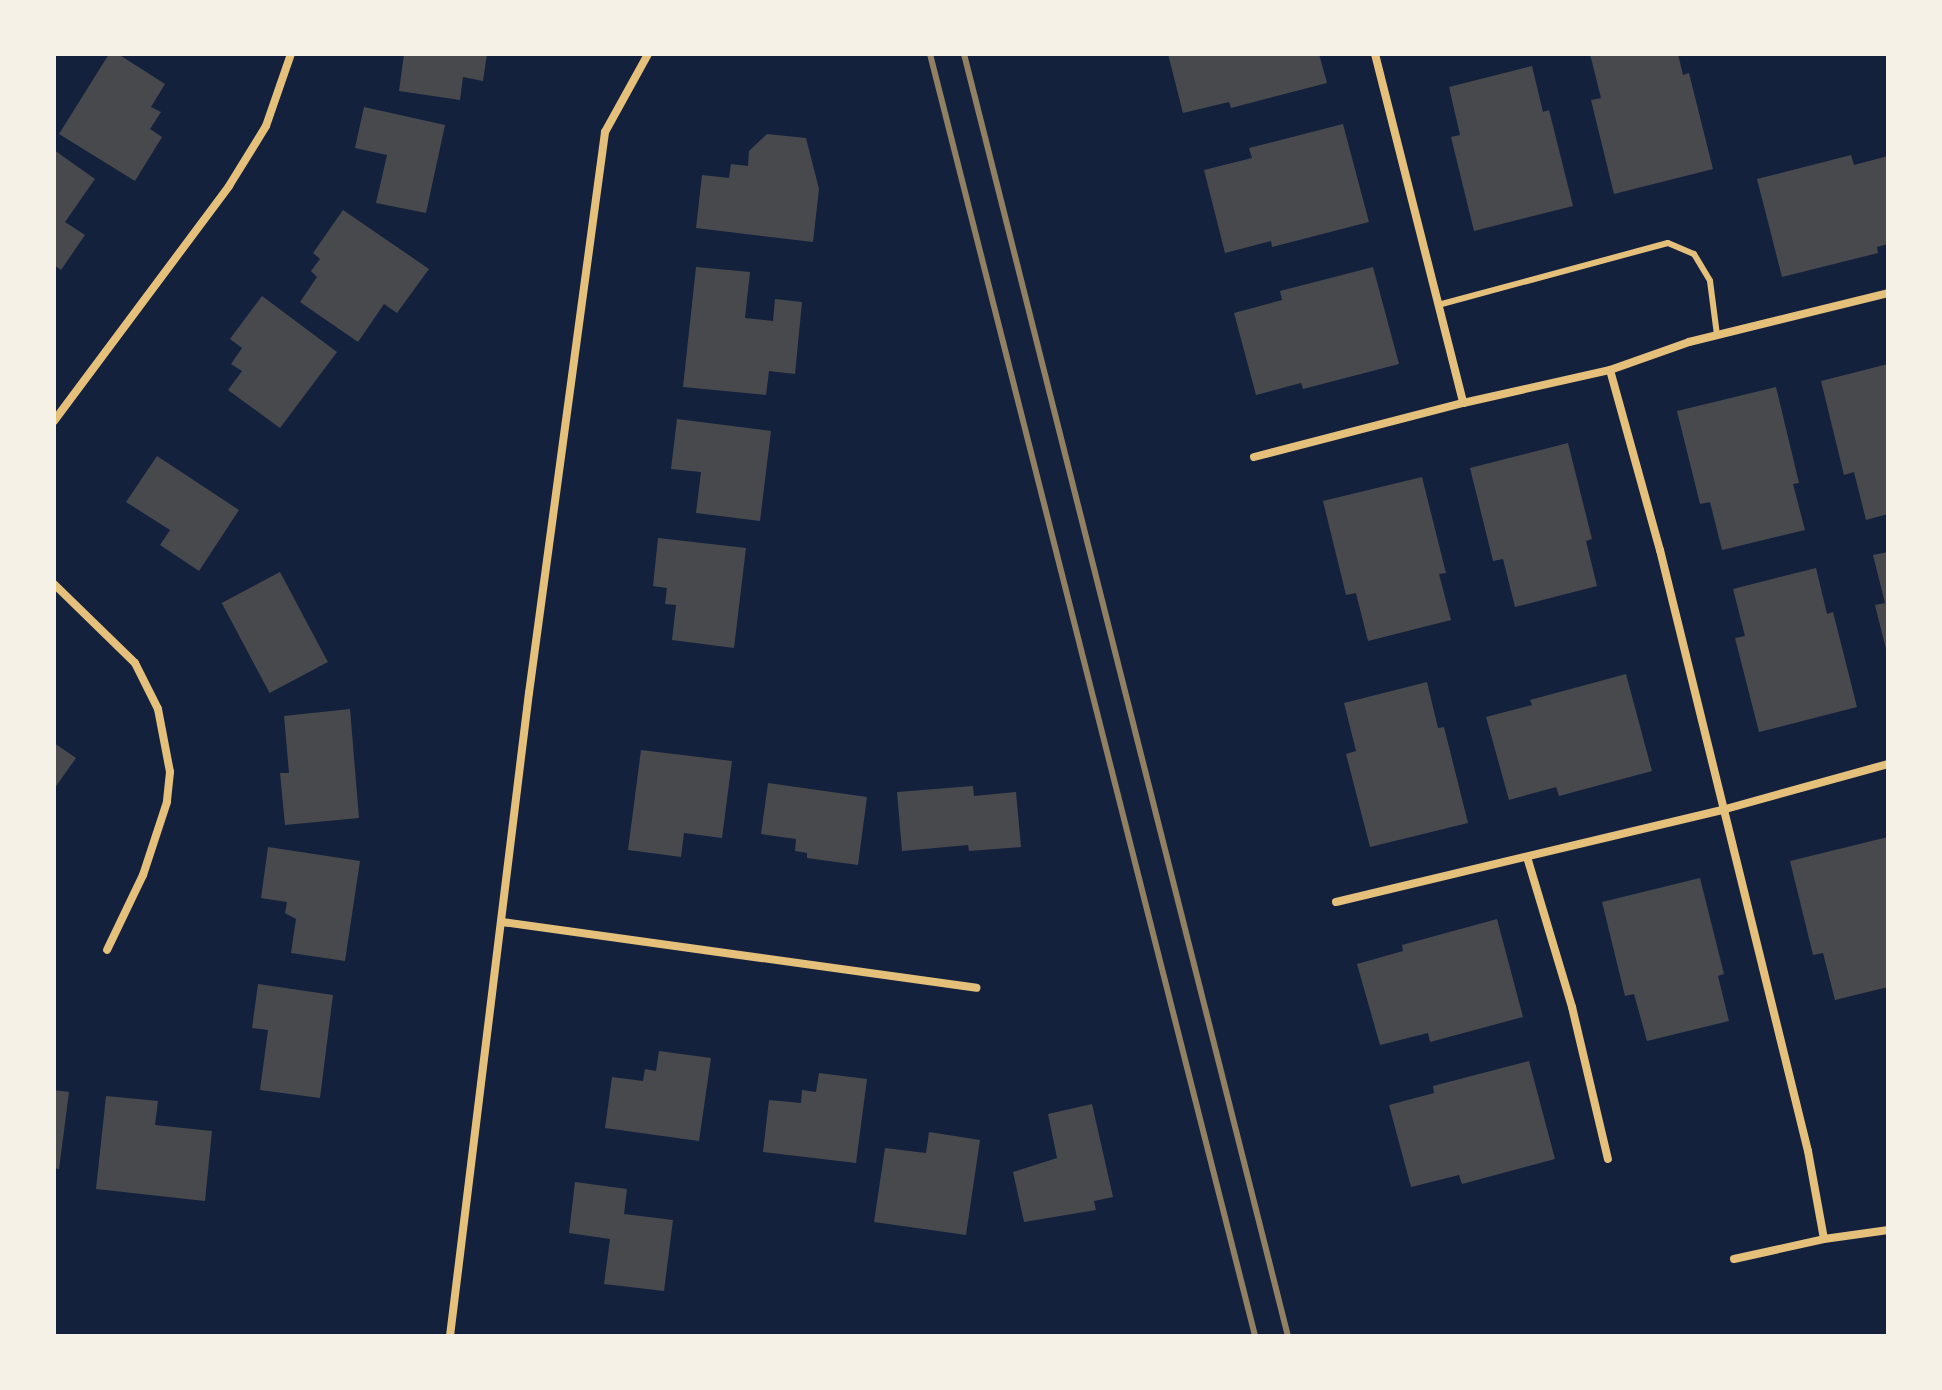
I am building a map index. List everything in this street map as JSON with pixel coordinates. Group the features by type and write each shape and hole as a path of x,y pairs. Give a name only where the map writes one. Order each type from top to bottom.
{"street":[{"path":"54,421 229,186 266,126 291,54"},
{"path":"450,1336 529,693 605,132 648,54"},
{"path":"1375,54 1463,403"},
{"path":"1254,457 1463,403 1610,370 1717,335 1888,293"},
{"path":"1610,370 1660,550 1808,1151 1824,1239"},
{"path":"54,584 135,663 158,709 170,772 167,802 143,875 107,950"},
{"path":"1336,902 1722,810 1888,764"},
{"path":"1527,857 1572,1007 1608,1159"},
{"path":"502,922 976,988"},
{"path":"1734,1259 1824,1239 1888,1230"}],"lane":[{"path":"1438,305 1668,243 1694,254 1710,281 1717,335"}],"building":[{"path":"109,54 118,54 165,84 151,107 161,112 150,129 162,137 135,181 59,134"},
{"path":"404,54 487,54 483,81 463,77 460,100 399,91"},
{"path":"1168,54 1319,54 1327,83 1231,108 1229,102 1183,113"},
{"path":"1590,54 1678,54 1683,75 1689,73 1713,169 1614,194 1591,100 1601,98"},
{"path":"1532,66 1543,112 1549,110 1573,206 1474,231 1451,137 1460,135 1449,87"},
{"path":"364,107 445,125 426,213 376,203 387,155 355,148"},
{"path":"1343,124 1369,222 1272,247 1271,241 1225,253 1204,170 1252,158 1249,148"},
{"path":"767,134 806,138 819,189 813,242 696,228 702,175 729,178 731,164 748,166 749,151"},
{"path":"54,150 95,179 65,222 85,235 61,270 54,265"},
{"path":"1851,155 1854,165 1888,156 1888,244 1877,247 1878,253 1782,277 1757,179"},
{"path":"343,210 429,269 397,313 384,304 358,342 300,302 317,277 311,271 320,259 313,253"},
{"path":"696,267 750,272 745,318 773,321 775,299 802,302 795,374 769,371 766,395 683,387"},
{"path":"1373,267 1399,364 1303,389 1301,383 1256,395 1234,313 1282,300 1280,291"},
{"path":"262,296 337,352 280,428 228,390 242,371 231,364 242,348 230,339"},
{"path":"1888,364 1888,514 1866,520 1854,472 1844,475 1821,381"},
{"path":"1776,387 1799,483 1793,484 1805,530 1722,550 1710,502 1700,504 1677,411"},
{"path":"677,419 771,431 760,521 696,513 701,472 671,469"},
{"path":"1568,443 1592,539 1586,541 1597,586 1515,607 1503,559 1493,561 1470,468"},
{"path":"157,456 239,510 199,571 160,545 170,530 126,502"},
{"path":"1422,477 1446,573 1439,574 1451,620 1368,641 1356,593 1346,595 1323,501"},
{"path":"658,538 746,548 734,648 672,640 676,605 665,604 667,588 653,586"},
{"path":"1888,552 1887,653 1875,605 1885,603 1873,555"},
{"path":"1816,568 1827,614 1833,612 1857,707 1759,732 1735,638 1745,636 1733,589"},
{"path":"280,572 328,662 270,693 222,603"},
{"path":"1626,674 1652,771 1559,796 1556,787 1509,800 1486,717 1532,705 1530,700"},
{"path":"1427,682 1438,728 1444,727 1468,823 1370,847 1346,754 1356,751 1344,703"},
{"path":"350,709 359,818 285,825 280,773 289,773 284,716"},
{"path":"54,743 76,758 54,789"},
{"path":"641,750 732,761 722,838 684,833 681,857 628,850"},
{"path":"768,783 867,797 858,865 807,858 807,853 795,851 796,839 761,834"},
{"path":"973,786 974,796 1016,792 1021,847 969,851 968,845 902,851 897,792"},
{"path":"1888,837 1888,987 1835,1000 1823,953 1813,955 1790,861"},
{"path":"268,847 360,861 345,961 291,953 296,919 285,913 287,902 261,898"},
{"path":"1700,878 1724,974 1718,976 1729,1021 1647,1041 1634,994 1625,996 1602,902"},
{"path":"1497,919 1523,1017 1430,1042 1428,1033 1380,1045 1357,964 1403,951 1402,945"},
{"path":"258,984 333,995 320,1098 260,1090 268,1030 252,1028"},
{"path":"659,1051 711,1058 699,1141 605,1128 612,1077 643,1081 645,1069 656,1071"},
{"path":"1529,1061 1555,1159 1462,1184 1459,1175 1411,1187 1389,1105 1434,1093 1433,1086"},
{"path":"819,1073 867,1079 856,1163 763,1152 769,1100 801,1103 802,1090 816,1092"},
{"path":"54,1090 69,1092 59,1169 54,1168"},
{"path":"106,1096 158,1101 155,1125 212,1131 205,1201 96,1189"},
{"path":"1092,1104 1113,1197 1094,1201 1096,1210 1024,1222 1013,1172 1057,1158 1048,1114"},
{"path":"929,1132 980,1140 966,1235 874,1222 885,1148 926,1153"},
{"path":"575,1182 627,1189 624,1214 673,1220 664,1291 604,1284 610,1239 569,1233"}],"railway":[{"path":"930,54 1255,1336"},
{"path":"964,54 1288,1336"}]}
